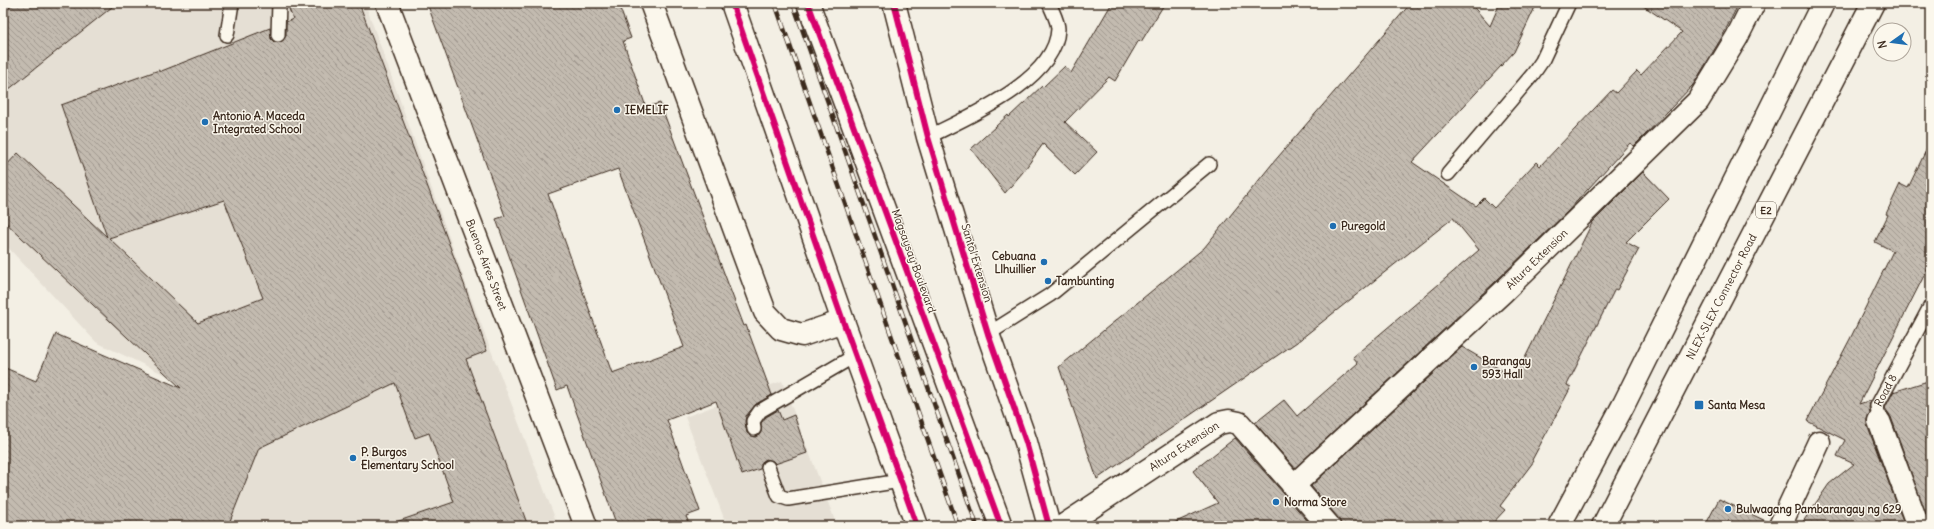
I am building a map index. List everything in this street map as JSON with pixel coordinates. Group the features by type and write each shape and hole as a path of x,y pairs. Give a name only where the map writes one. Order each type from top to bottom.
{"main road":[{"name":"Buenos Aires Street","path":"387,3 586,526"},
{"path":"651,3 765,312 780,329 802,335 843,321"},
{"path":"732,3 843,321 917,526"},
{"name":"Magsaysay Boulevard","path":"808,3 1001,526"},
{"name":"Santol Extension","path":"894,3 928,137 988,334 1026,442 1049,526"},
{"path":"1559,526 1624,404 1823,3"},
{"name":"NLEX-SLEX Connector Road","path":"1603,526 1873,3"},
{"name":"Altura Extension","path":"1293,486 1503,292 1698,101 1749,5"},
{"name":"Altura Extension","path":"1062,526 1219,423 1229,421 1239,423 1329,526"},
{"name":"Road 8","path":"1879,421 1918,526"},
{"path":"1780,526 1819,442"}],"lane":[{"path":"227,35 232,3"},
{"path":"278,35 279,3"},
{"path":"928,137 997,102 1040,70 1055,47 1058,28 1049,3"},
{"path":"1448,174 1533,74 1542,61 1569,3"},
{"path":"1564,526 1600,434 1652,326 1664,314 1680,289 1783,90"},
{"path":"988,334 1050,295 1209,164"},
{"name":"Road 8","path":"1879,421 1877,406 1931,305"},
{"path":"754,429 753,421 760,411 856,355"},
{"path":"768,467 779,496 788,499 900,481"}],"shaded area":[{"name":"Antonio A. Maceda Integrated School","path":"3,3 365,3 468,290 558,526 150,526 197,390 96,342 3,242"},
{"path":"782,381 837,526 727,526 685,417"}],"building":[{"path":"15,3 117,3 3,94 3,12"},
{"path":"304,3 359,3 464,284 487,351 466,359 528,526 396,526 396,522 454,502 429,433 415,438 395,383 259,448 228,526 3,526 3,367 36,381 56,334 181,388 3,220 3,169 18,153 107,237 61,105 159,70 159,72 270,28 271,39 274,42 281,42 286,36 286,22 293,19 289,9","holes":["224,200 263,298 198,323 109,238"]},
{"path":"427,3 618,3 631,38 623,41 646,107 660,103 744,326 746,325 772,395 756,404 746,416 745,422 747,433 755,437 759,435 761,432 761,423 766,417 778,410 782,420 794,415 807,453 775,464 773,461 766,459 762,462 760,469 742,475 716,401 667,420 700,511 686,516 690,526 617,526 567,386 557,390 496,219 505,216","holes":["618,169 684,347 612,373 548,194"]},
{"path":"1112,3 1165,3 1141,42 1139,40 1115,81 1109,77 1065,122 1097,152 1075,175 1043,144 1023,172 1005,193 971,149 1065,66 1071,73"},
{"name":"Puregold","path":"1411,3 1470,3 1490,26 1500,3 1537,3 1514,52 1412,162 1476,206 1484,198 1494,208 1536,162 1540,166 1612,90 1616,93 1637,71 1641,75 1682,32 1639,3 1739,3 1722,37 1693,85 1634,146 1630,143 1568,211 1494,283 1295,468 1255,423 1284,400 1297,416 1358,363 1353,357 1479,250 1453,218 1297,342 1097,479 1059,367 1204,248 1272,164"},
{"path":"1931,140 1931,262 1859,404 1871,400 1867,425 1905,526 1800,526 1829,484 1854,464 1837,456 1845,440 1807,421 1850,339 1893,251 1875,242 1888,215 1886,214 1900,184 1908,188"},
{"path":"1643,172 1669,199 1626,242 1639,249 1617,290 1615,289 1567,385 1571,387 1532,460 1534,461 1500,506 1505,510 1490,526 1341,526 1338,518 1311,486 1462,347 1515,378 1592,223"},
{"path":"1931,380 1930,526 1891,417 1885,408 1893,392"},
{"path":"1235,438 1312,526 1167,526 1218,503 1193,471"},
{"name":"Bulwagang Pambarangay ng 629","path":"1719,499 1768,522 1768,526 1705,526"}],"railway":[{"path":"775,3 958,526"},
{"path":"793,3 977,526"}],"cycle path":[{"path":"732,3 843,321 917,526"},
{"path":"808,3 1001,526"},
{"path":"894,3 928,137 988,334 1026,442 1049,526"}],"place":[{"name":"IEMELIF","path":"617,110"},
{"name":"Antonio A. Maceda Integrated School","path":"205,122"},
{"name":"Puregold","path":"1333,226"},
{"name":"Cebuana Llhuillier","path":"1044,262"},
{"name":"Tambunting","path":"1048,281"},
{"name":"Barangay 593 Hall","path":"1474,367"},
{"name":"Santa Mesa","path":"1699,405"},
{"name":"P. Burgos Elementary School","path":"353,458"},
{"name":"Norma Store","path":"1276,502"},
{"name":"Bulwagang Pambarangay ng 629","path":"1728,509"}]}
